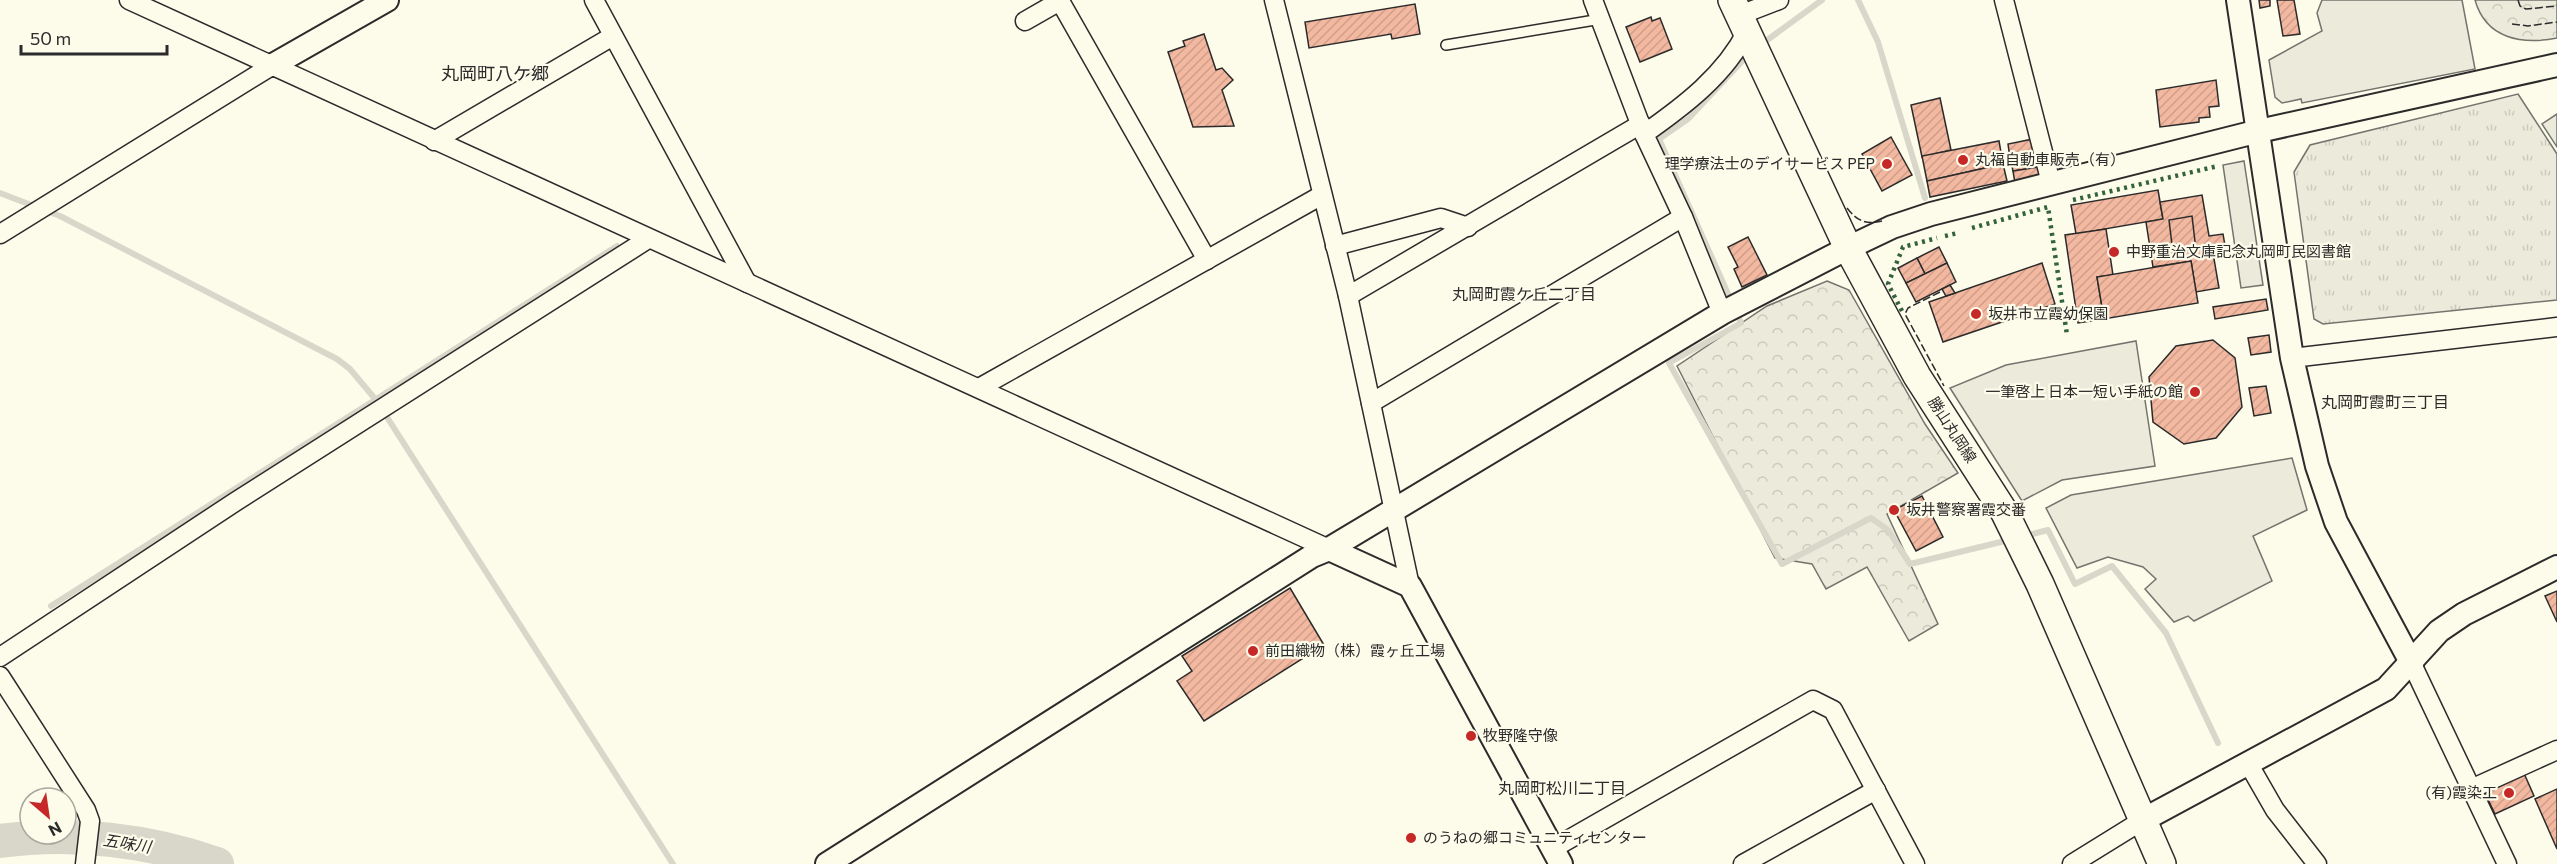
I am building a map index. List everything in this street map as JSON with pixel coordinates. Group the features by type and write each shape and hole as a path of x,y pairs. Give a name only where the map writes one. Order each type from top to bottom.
{"main road":[{"name":"勝山丸岡線","path":"1740,16 1848,248 1917,376 2005,513 2040,584 2162,864"}],"street":[{"path":"129,0 249,57 273,65 434,141 1410,586"},
{"path":"0,234 273,65 387,0"},
{"path":"594,0 747,283"},
{"path":"1275,0 1348,296 1410,586 1556,856 1813,700 1833,710 1915,864"},
{"path":"1593,0 1643,129 1683,217 1722,313"},
{"path":"1348,296 1686,104 1719,72 1740,16 1779,0"},
{"path":"2004,0 2051,183"},
{"path":"2238,0 2292,358 2317,466 2336,522 2412,664 2507,864"},
{"path":"1024,21 1060,1 1207,260"},
{"path":"434,141 613,36"},
{"path":"827,864 1312,556 1329,549 1722,313 1892,227 1931,214 2259,131 2557,64"},
{"path":"980,388 1322,195"},
{"path":"1371,403 1683,217"},
{"path":"0,221 26,218"},
{"path":"1335,246 1441,218 1468,226"},
{"path":"0,657 235,502 648,239"},
{"path":"2292,358 2557,327"},
{"path":"2072,864 2143,820 2386,689 2412,664 2439,632 2464,614 2557,567"},
{"path":"0,676 86,810 90,821 85,864"},
{"path":"2471,789 2557,750"},
{"path":"2248,763 2275,810 2317,864"},
{"path":"1743,864 1876,790"}],"lane":[{"path":"1446,45 1601,19"}],"green space":[{"path":"2475,0 2557,0 2557,38 2531,40 2507,36 2488,23 2480,13"},
{"path":"2518,94 2557,154 2557,300 2323,324 2314,319 2294,172 2310,145"},
{"path":"1827,281 1849,290 1925,424 1958,473 1887,514 1938,624 1909,641 1867,567 1826,589 1812,564 1775,558 1677,366 1767,306"}],"shaded area":[{"path":"2322,0 2462,0 2475,69 2302,103 2301,99 2282,103 2275,97 2269,60 2322,31 2317,13"},
{"path":"2557,114 2557,147 2542,124"},
{"path":"2244,161 2263,285 2241,288 2223,165"},
{"path":"2136,341 2155,466 2062,480 2022,501 1950,388 2006,365"},
{"path":"2292,458 2307,510 2253,536 2272,581 2194,621 2188,616 2174,622 2145,589 2156,579 2143,567 2108,557 2077,568 2046,508 2071,495"}],"building":[{"path":"2259,0 2270,0 2270,6 2260,8"},
{"path":"2277,0 2294,0 2300,34 2283,36"},
{"path":"1415,4 1420,34 1392,39 1391,34 1309,48 1305,22"},
{"path":"1651,17 1652,21 1660,18 1672,49 1640,62 1626,27"},
{"path":"1204,34 1216,70 1222,68 1233,80 1222,90 1234,126 1193,127 1168,52 1185,46 1183,41"},
{"path":"2216,80 2219,106 2209,107 2210,117 2199,118 2199,122 2160,127 2156,90"},
{"path":"1940,98 1951,150 1922,157 1911,105"},
{"name":"理学療法士のデイサービス PEP","path":"1891,137 1912,175 1882,191 1862,154"},
{"path":"2033,139 2035,154 2010,158 2008,144"},
{"name":"丸福自動車販売（有）","path":"1999,141 2003,164 1927,181 1922,156"},
{"path":"2035,154 2038,167 2013,171 2010,158"},
{"path":"2003,164 2007,181 1930,197 1927,181"},
{"path":"2038,167 2039,174 2034,179 2015,183 2013,171"},
{"path":"2158,190 2163,219 2076,234 2071,205"},
{"path":"2202,195 2209,236 2223,234 2226,251 2213,253 2219,288 2196,292 2191,261 2153,267 2146,222 2163,219 2160,202"},
{"path":"2192,216 2196,250 2173,253 2169,220"},
{"path":"2106,229 2113,275 2097,277 2104,319 2078,323 2065,235"},
{"path":"1748,237 1767,275 1742,287 1734,269 1738,267 1728,247"},
{"path":"1939,247 1947,263 1925,274 1917,258"},
{"path":"1917,258 1925,274 1906,283 1898,268"},
{"path":"2191,261 2198,303 2104,319 2097,277"},
{"path":"1947,263 1956,282 1916,302 1906,283"},
{"name":"坂井市立霞幼保園","path":"2042,263 2055,304 1943,342 1929,302"},
{"path":"1950,285 1955,293 1946,296 1942,289"},
{"path":"2266,299 2268,310 2215,319 2213,307"},
{"path":"2269,335 2271,352 2251,355 2248,338"},
{"name":"一筆啓上 日本一短い手紙の館","path":"2213,340 2235,358 2242,407 2216,438 2184,444 2153,422 2149,377 2176,346"},
{"path":"2266,386 2271,413 2254,416 2249,388"},
{"path":"1922,496 1943,537 1916,551 1894,510"},
{"name":"前田織物（株）霞ヶ丘工場","path":"1290,588 1324,645 1204,721 1177,681 1192,671 1182,656"},
{"path":"2557,591 2557,622 2545,596"},
{"name":"(有)霞染工","path":"2523,771 2534,796 2495,814 2483,789"},
{"path":"2557,789 2557,849 2535,799"}],"waterway":[{"path":"1759,46 1822,0"},
{"path":"1858,0 1878,42 1925,198"},
{"path":"1749,54 1688,119 1659,139 1741,323 1669,363 1782,564 1871,518 1888,530 1910,564 2009,540"},
{"path":"0,193 60,216 337,359 350,369 376,400 673,864"},
{"path":"51,606 617,246"},
{"path":"2025,536 2048,530 2075,584 2112,566 2166,633 2218,743"},
{"name":"五味川","path":"0,841 55,837 110,840 164,849 217,864"}],"hedge":[{"path":"2073,200 2218,166"},
{"path":"1972,228 2048,207 2067,335"},
{"path":"1945,236 1958,233"},
{"path":"1902,311 1888,284 1903,247 1937,238"}],"fence":[{"path":"2518,0 2520,6 2526,9 2557,6"},
{"path":"2512,24 2528,26 2557,22"},
{"path":"1847,208 1862,221 1882,221"},
{"path":"1940,292 1908,308 1905,314 1944,386"}],"place":[{"name":"丸福自動車販売（有）","path":"1963,160"},
{"name":"理学療法士のデイサービス PEP","path":"1887,164"},
{"name":"中野重治文庫記念丸岡町民図書館","path":"2114,252"},
{"name":"坂井市立霞幼保園","path":"1976,314"},
{"name":"一筆啓上 日本一短い手紙の館","path":"2195,392"},
{"name":"坂井警察署霞交番","path":"1894,510"},
{"name":"前田織物（株）霞ヶ丘工場","path":"1253,651"},
{"name":"牧野隆守像","path":"1471,736"},
{"name":"(有)霞染工","path":"2509,793"},
{"name":"のうねの郷コミュニティセンター","path":"1411,838"}],"district":[{"name":"丸岡町八ケ郷","path":"495,74"},
{"name":"丸岡町霞ケ丘二丁目","path":"1524,294"},
{"name":"丸岡町霞町三丁目","path":"2385,402"},
{"name":"丸岡町松川二丁目","path":"1562,788"}]}
